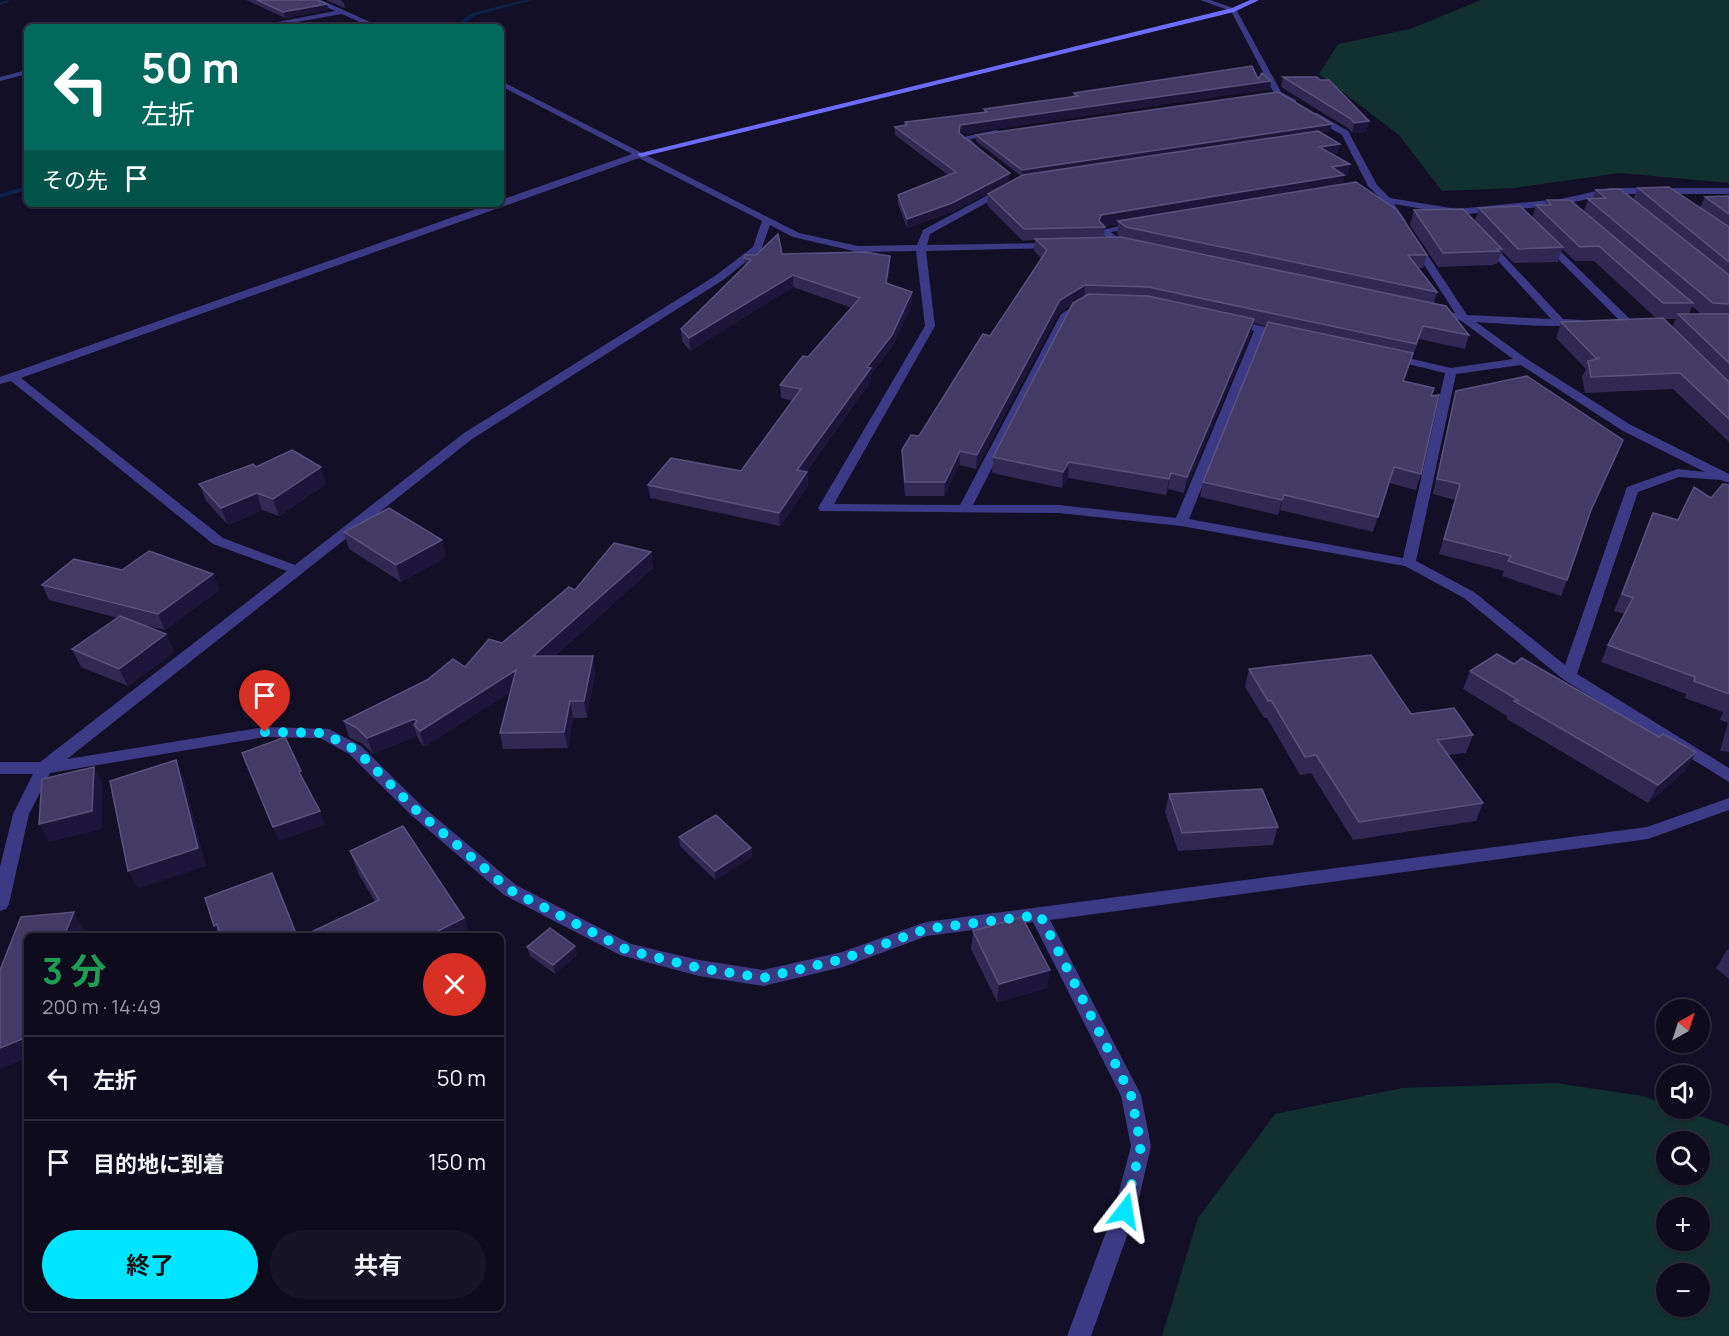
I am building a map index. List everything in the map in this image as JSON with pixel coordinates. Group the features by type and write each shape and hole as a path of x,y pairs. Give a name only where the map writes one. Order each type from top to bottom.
{"street":[{"path":"315,0 370,24"},
{"path":"1203,0 1234,10 1278,93 1345,133 1373,186 1387,200 1464,318 1524,361 1627,428 1728,478"},
{"path":"504,203 641,154 1234,10 1256,0"},
{"path":"273,24 343,12"},
{"path":"0,79 24,73"},
{"path":"504,85 796,236 858,249 1061,245"},
{"path":"1267,95 1278,93"},
{"path":"981,153 963,138 1009,132"},
{"path":"1333,135 1345,133"},
{"path":"1019,182 926,232 921,247 930,326 825,508 1059,509 1181,522 1409,563 1469,595 1569,676 1729,776"},
{"path":"1362,188 1373,186"},
{"path":"1387,200 1457,212 1561,202 1610,190 1724,190 1729,197"},
{"path":"1610,190 1628,206"},
{"path":"1662,190 1679,203"},
{"path":"1561,202 1570,209"},
{"path":"6,379 492,207"},
{"path":"1511,207 1519,216"},
{"path":"1457,212 1465,220"},
{"path":"0,904 21,814 44,768 468,436 718,278 758,248 766,222"},
{"path":"1120,244 1103,231 1147,223"},
{"path":"1430,311 1464,318 1562,324 1633,323 1536,232"},
{"path":"1481,238 1562,324"},
{"path":"1108,244 1131,247"},
{"path":"965,508 1066,314 1085,303 1096,303"},
{"path":"1215,319 1294,336"},
{"path":"1181,522 1260,329"},
{"path":"1384,356 1451,371 1524,361"},
{"path":"1409,563 1451,371"},
{"path":"6,379 218,541 297,570"},
{"path":"1569,676 1632,490 1678,473 1728,478"},
{"path":"0,768 44,768 265,732 323,733 356,750 416,810 510,890 627,950 699,968 763,978 843,959 926,929 1648,833 1729,804"},
{"path":"1040,915 1131,1095 1141,1146 1125,1211 1079,1336"}],"green space":[{"path":"1481,0 1729,0 1729,183 1620,173 1514,188 1442,191 1399,135 1319,74 1338,44 1410,29"},
{"path":"1555,1083 1643,1096 1656,1101 1656,1119 1708,1119 1729,1126 1729,1336 1162,1336 1198,1218 1275,1114 1402,1088"}],"building":[{"path":"257,0 317,0 327,4 283,12"},
{"path":"1252,66 1258,79 1262,73 1271,81 960,125 959,133 1010,173 952,203 907,219 898,195 956,172 895,127 907,125 905,122 987,112 984,109 1078,96 1074,93"},
{"path":"1283,77 1317,77 1320,80 1329,80 1369,121 1354,123"},
{"path":"1278,92 1332,124 1022,170 976,135"},
{"path":"1318,131 1340,144 1319,147 1350,164 1332,167 1344,175 1101,215 1099,221 1105,227 1024,229 988,194 1023,175"},
{"path":"1356,182 1397,210 1427,255 1408,255 1437,292 1126,227 1118,221"},
{"path":"1669,187 1729,227 1729,262 1638,188"},
{"path":"1620,189 1729,275 1729,304 1713,303 1588,199 1606,198 1596,190"},
{"path":"1729,196 1729,214 1705,197"},
{"path":"1547,200 1570,200 1693,303 1663,303 1599,246 1580,247 1536,205 1551,205"},
{"path":"1520,206 1563,247 1518,249 1479,208"},
{"path":"1463,209 1502,249 1443,253 1414,210"},
{"path":"778,234 782,254 865,252 890,256 886,283 912,292 892,335 867,367 871,368 797,470 807,472 779,513 648,485 671,458 741,471 801,389 780,385 803,356 808,357 860,298 793,275 689,338 681,329 751,260 744,258 745,255 756,255"},
{"path":"1121,237 1446,306 1469,335 1423,326 1416,344 1148,287 1085,285 1060,300 977,455 960,451 945,482 905,482 902,450 911,435 919,436 983,334 990,336 1047,250 1035,239"},
{"path":"1089,294 1148,296 1254,319 1187,477 1171,473 1169,479 1069,462 1063,472 993,457 1073,303"},
{"path":"1678,314 1729,314 1729,363"},
{"path":"1663,318 1729,382 1729,419 1680,373 1591,377 1588,361 1600,358 1596,358 1561,322"},
{"path":"1268,322 1413,353 1403,381 1434,388 1431,396 1439,395 1421,474 1394,467 1378,517 1284,495 1282,500 1203,482"},
{"path":"1527,376 1623,440 1591,510 1567,580 1508,561 1511,556 1444,539 1460,484 1437,479 1456,391"},
{"path":"292,450 321,467 273,499 257,493 221,508 199,484 253,464 256,467"},
{"path":"1723,484 1729,485 1729,694 1694,681 1695,677 1608,645 1633,598 1622,594 1653,513 1678,520 1694,487 1711,498"},
{"path":"389,508 442,540 396,565 344,532"},
{"path":"614,543 651,552 533,656 593,656 584,701 570,701 564,732 500,733 516,670 420,731 414,725 417,721 414,719 367,738 357,728 344,721 427,680 453,659 465,667 489,639 502,643 569,587 575,590"},
{"path":"149,551 213,574 158,614 42,585 74,559 122,570"},
{"path":"120,616 166,634 119,669 72,649"},
{"path":"1497,654 1514,664 1522,658 1659,737 1663,734 1696,752 1658,785 1514,701 1518,700 1470,671"},
{"path":"1371,655 1411,714 1454,708 1473,735 1437,740 1483,803 1359,822 1316,755 1305,757 1271,700 1268,701 1249,669"},
{"path":"285,737 301,771 299,772 320,811 273,827 242,753"},
{"path":"176,760 198,848 128,871 110,781"},
{"path":"94,767 92,811 39,824 42,779"},
{"path":"1262,789 1278,827 1182,833 1169,794"},
{"path":"716,815 751,848 715,871 679,837"},
{"path":"403,826 464,918 434,933 309,933 379,900 350,851"},
{"path":"272,873 296,933 219,933 217,924 214,926 205,898"},
{"path":"74,912 65,933 24,933 24,1038 0,1048 0,970 21,917"},
{"path":"1022,917 1050,970 999,984 973,931"},
{"path":"550,928 575,946 553,965 527,947"}],"waterway":[{"path":"460,24 474,14 531,0"},
{"path":"0,4 9,1"},
{"path":"0,196 24,189"}],"route":[{"path":"265,732 323,733 356,750 416,810 510,890 627,950 699,968 763,978 843,959 926,929 1040,915 1131,1095 1141,1146 1125,1211"}]}
